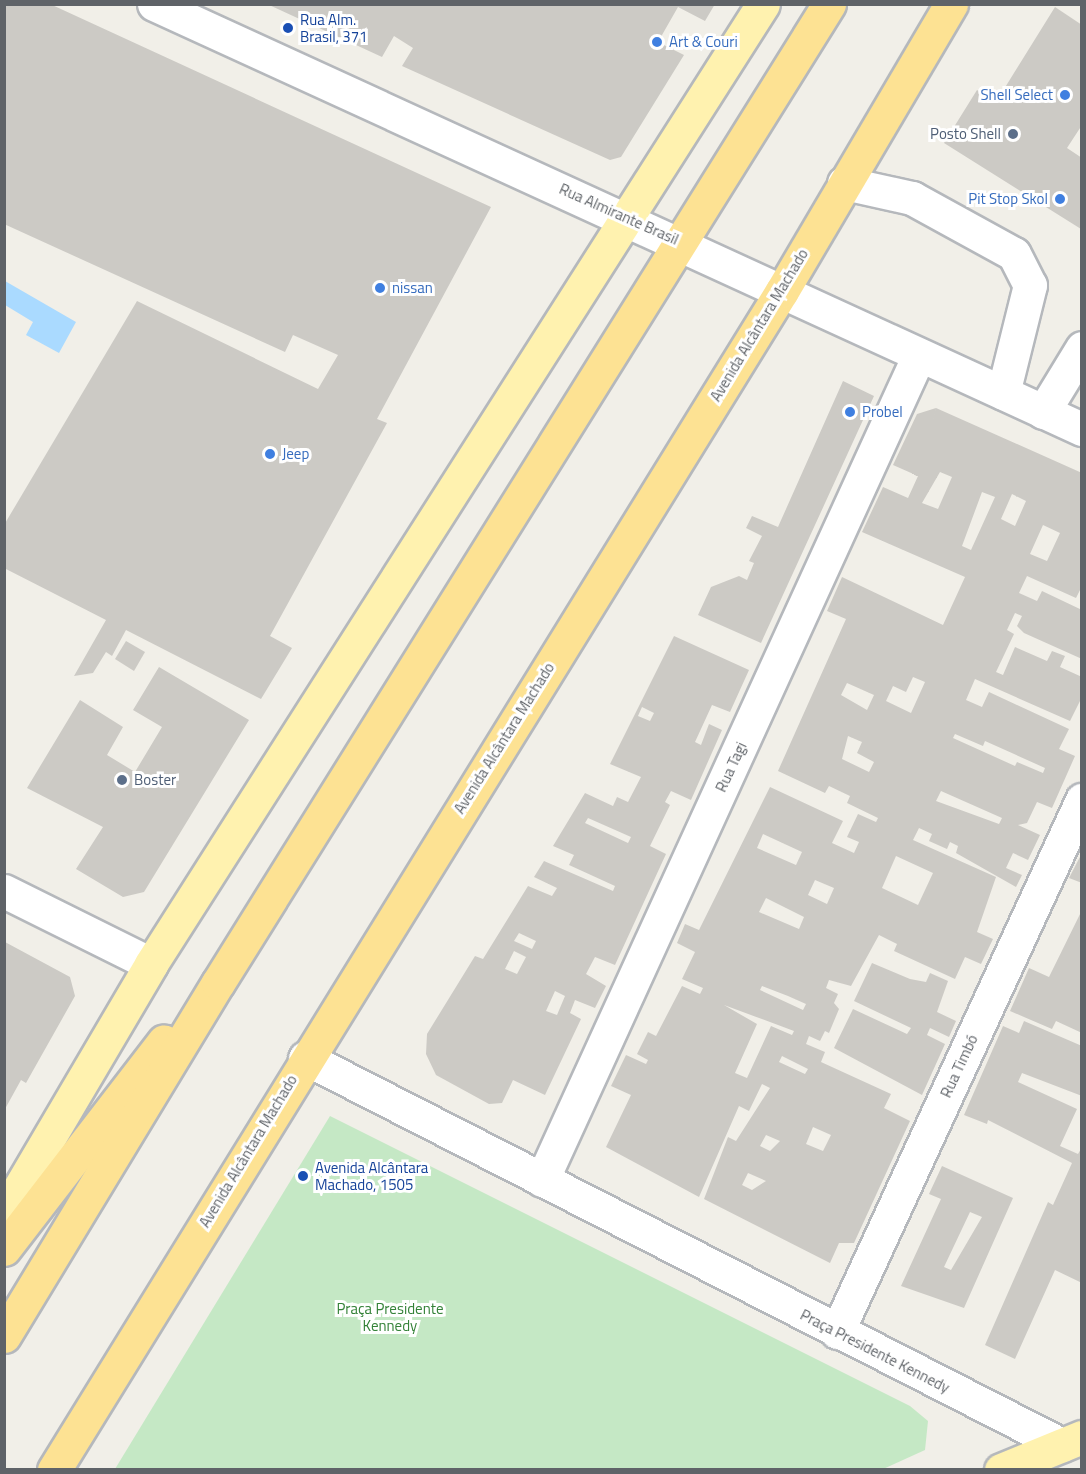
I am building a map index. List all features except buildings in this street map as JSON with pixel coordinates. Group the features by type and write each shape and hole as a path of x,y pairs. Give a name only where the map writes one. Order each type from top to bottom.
{"highway":[{"path":"4,1336 218,982 682,243 829,4"},
{"name":"Avenida Alcântara Machado","path":"54,1470 305,1058 782,291 951,4"},
{"path":"4,1249 125,1087 218,982"}],"main road":[{"path":"4,1214 151,964 763,4"},
{"path":"1001,1470 1072,1441"}],"street":[{"name":"Rua Almirante Brasil","path":"154,4 682,243 1082,429"},
{"path":"844,183 912,198 1014,254 1030,285 1003,393"},
{"path":"1043,412 1082,348"},
{"name":"Rua Tagi","path":"542,1180 919,355"},
{"name":"Rua Timbó","path":"837,1332 1082,800"},
{"path":"4,891 151,964"},
{"name":"Praça Presidente Kennedy","path":"305,1058 837,1332 1072,1441"}],"green space":[{"name":"Praça Presidente Kennedy","path":"330,1116 910,1406 928,1421 925,1450 881,1470 115,1469"}],"water":[{"path":"5,281 76,322 59,353 26,335 33,322 5,305"}],"place":[{"name":"Rua Alm. Brasil, 371","path":"288,28"},
{"name":"Art & Couri","path":"657,42"},
{"name":"Shell Select","path":"1065,95"},
{"name":"Posto Shell","path":"1013,134"},
{"name":"Pit Stop Skol","path":"1060,199"},
{"name":"nissan","path":"380,288"},
{"name":"Probel","path":"850,412"},
{"name":"Jeep","path":"270,454"},
{"name":"Boster","path":"122,780"},
{"name":"Avenida Alcântara Machado, 1505","path":"303,1176"}]}
